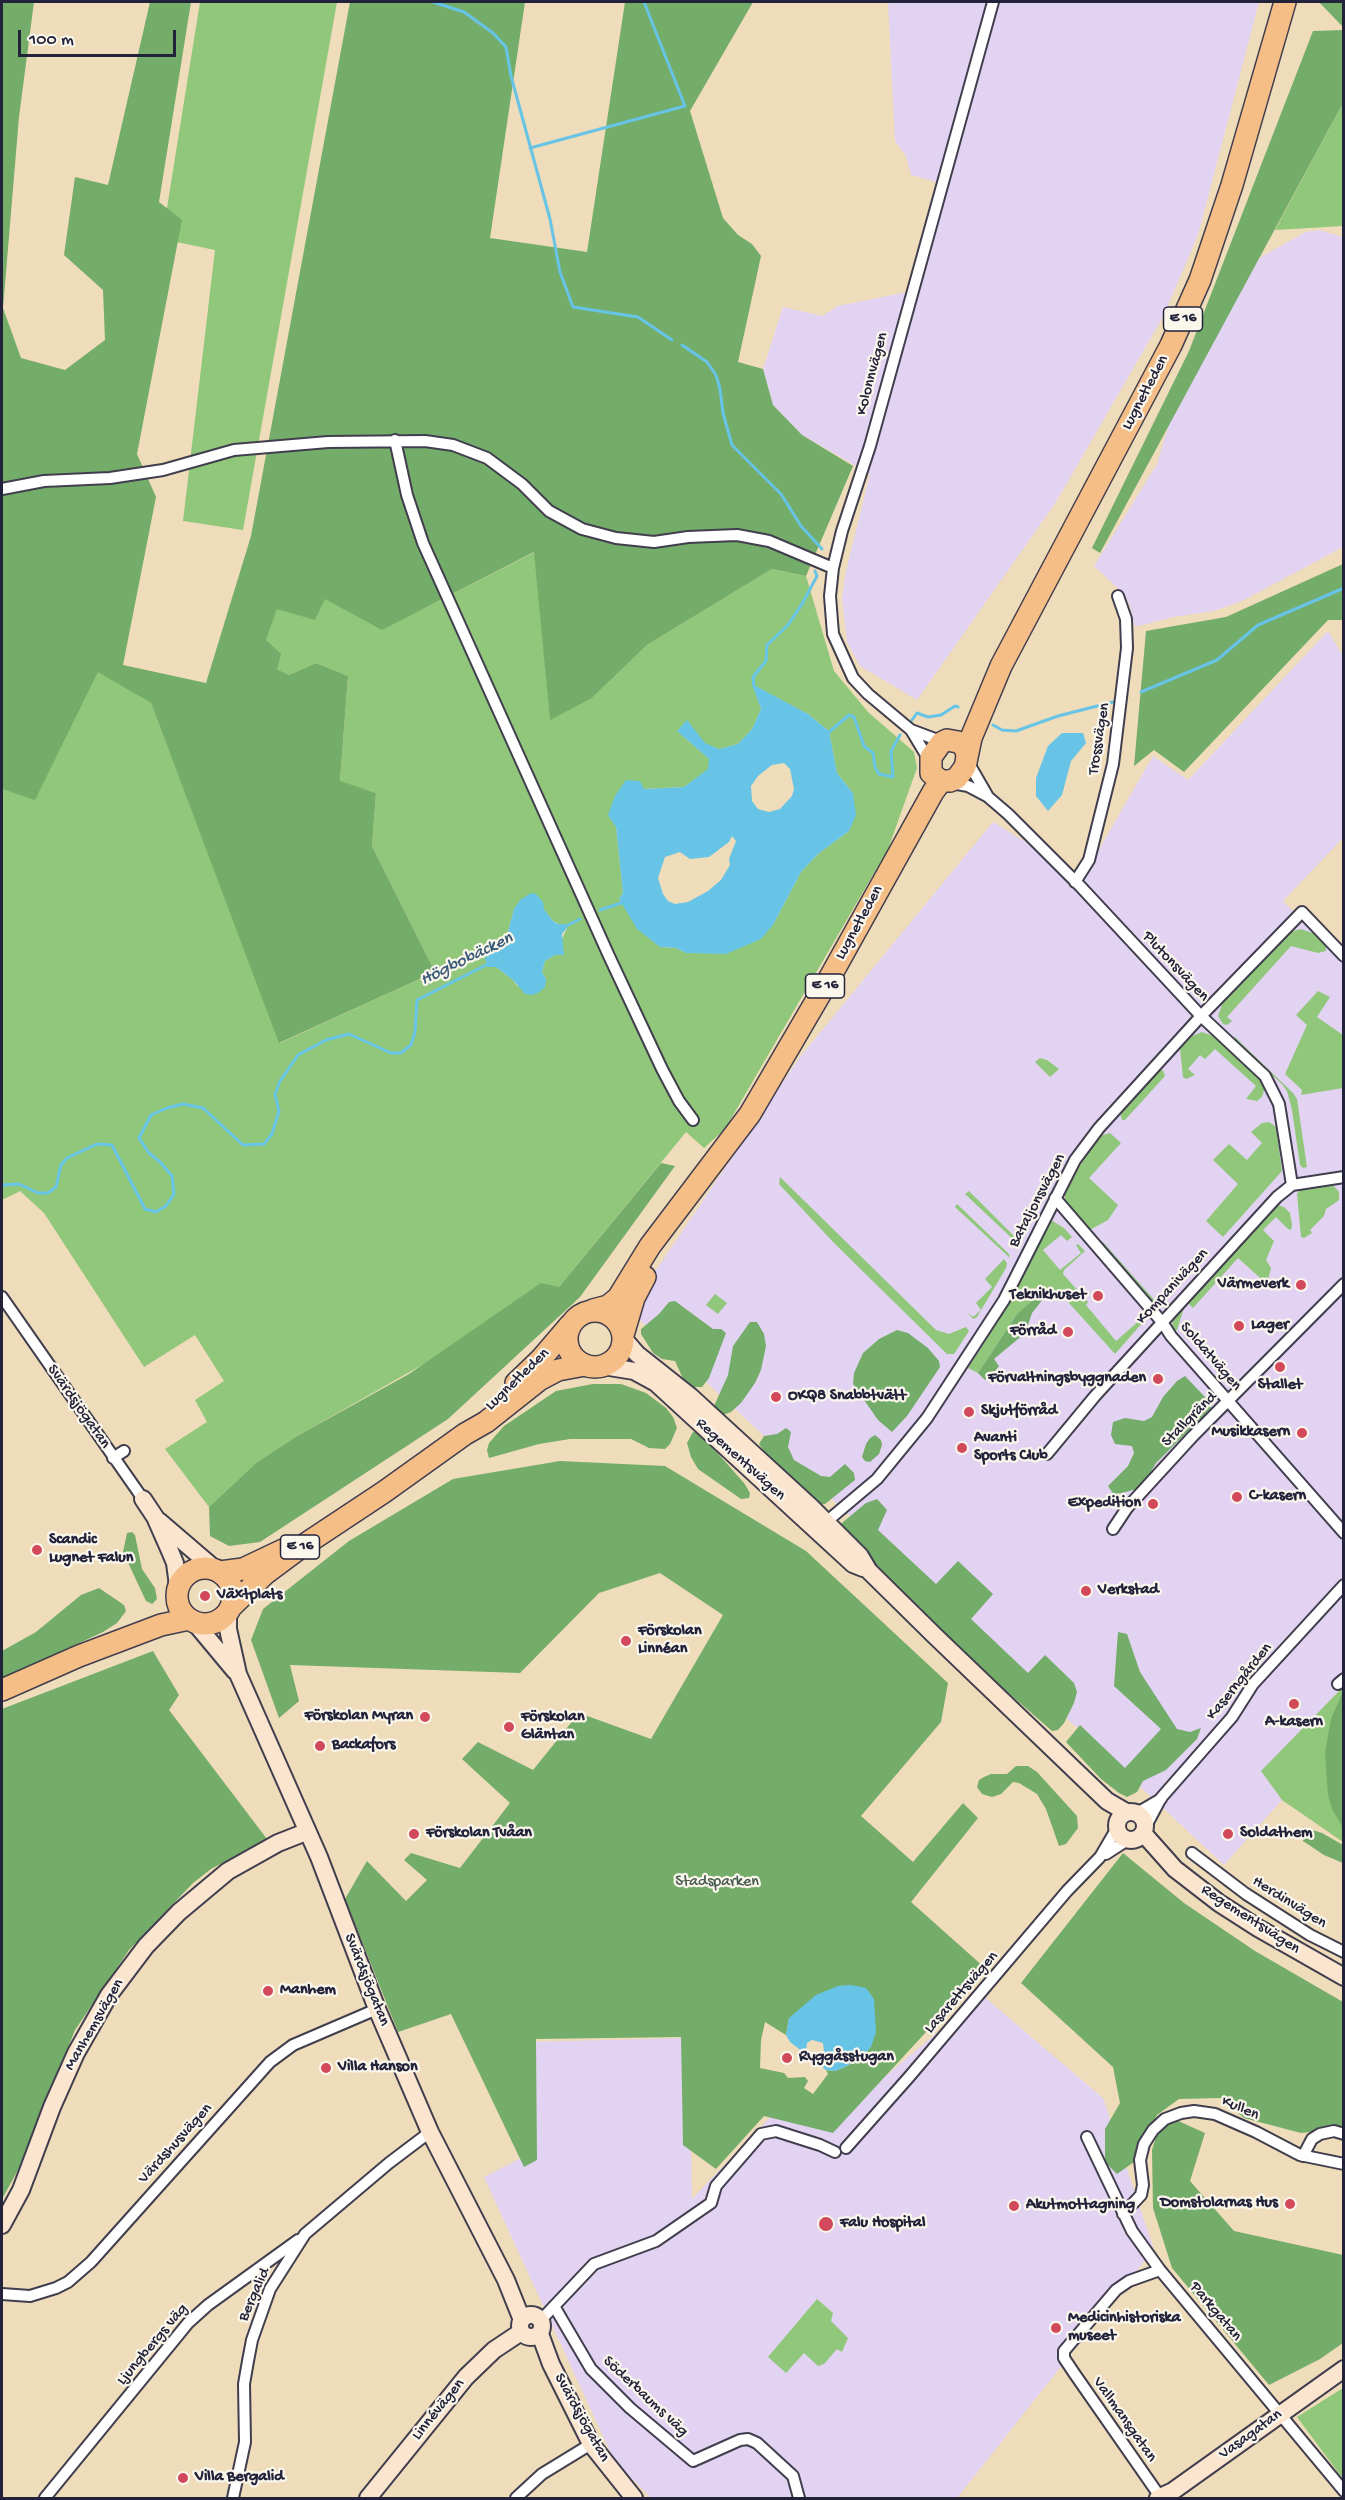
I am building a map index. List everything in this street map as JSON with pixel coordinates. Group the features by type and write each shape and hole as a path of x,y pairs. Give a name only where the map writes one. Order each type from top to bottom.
{"highway":[{"name":"Lugnetleden","path":"945,741 963,723 1000,666 1171,345 1200,280 1232,185 1285,2"},
{"name":"Lugnetleden","path":"967,758 971,738 1000,666"},
{"path":"945,741 960,743 964,747 967,758"},
{"name":"E 16","path":"945,741 934,749 937,772 953,780 962,773 967,758"},
{"name":"Lugnetleden","path":"593,1311 608,1306 618,1298 650,1246 750,1114 829,979 897,856 918,792 937,772"},
{"name":"Lugnetleden","path":"623,1337 634,1298 645,1276 686,1221 737,1145 750,1114"},
{"path":"593,1311 603,1312 613,1317 618,1322 623,1337"},
{"name":"E 16","path":"570,1325 579,1316 593,1311"},
{"name":"Lugnetleden","path":"465,1434 480,1416 541,1359 570,1325"},
{"path":"570,1325 567,1337 568,1348 574,1359 594,1366"},
{"name":"E 16","path":"594,1366 618,1356 623,1337"},
{"name":"Lugnetleden","path":"230,1609 266,1573 465,1434 486,1422 529,1386 558,1370 594,1366"},
{"name":"Lugnetleden","path":"217,1570 243,1569 286,1548 375,1498"},
{"name":"E 16","path":"79,1656 162,1610 178,1589 184,1576 193,1570 204,1567 217,1570"},
{"path":"217,1570 231,1584 234,1595 230,1609"},
{"path":"178,1589 179,1608 192,1621"},
{"name":"E 16","path":"2,1690 79,1656 167,1623 217,1622 230,1609"}],"street":[{"name":"Kolonnvägen","path":"937,772 911,730 868,694 853,678 844,661 833,634 832,568 870,446 993,2"},
{"path":"2,489 44,481 110,478 163,470 234,450 328,442 395,440 453,445 487,458 522,484 549,511 582,529 616,538 654,542 688,537 737,535 769,541 832,568"},
{"path":"395,440 407,495 428,554 609,956 662,1069 679,1101 693,1120"},
{"name":"Trossvägen","path":"1075,882 1089,860 1113,764 1127,648 1126,619 1118,596"},
{"name":"Kolonnvägen","path":"911,730 945,741"},
{"name":"Plutonsvägen","path":"967,758 973,774 987,795 1075,882 1201,1016 1265,1076 1279,1104 1292,1185"},
{"name":"Plutonsvägen","path":"937,772 987,795"},
{"name":"Bataljonsvägen","path":"822,1526 877,1479 927,1418 1004,1300 1075,1160 1099,1128 1201,1016 1302,912 1344,956"},
{"path":"1292,1185 1343,1178"},
{"name":"Kompanivägen","path":"1047,1454 1162,1322 1276,1197 1292,1185"},
{"name":"Soldatvägen","path":"1055,1198 1162,1322 1171,1336 1344,1533"},
{"name":"Stallgränd","path":"1113,1529 1127,1508 1184,1445 1344,1284"},
{"name":"Svärdsjögatan","path":"2,1297 155,1517 175,1563 178,1589"},
{"name":"Regementsvägen","path":"623,1337 685,1401 822,1526 853,1564 869,1571 1162,1857 1208,1895 1258,1928 1344,1977"},
{"name":"Regementsvägen","path":"594,1366 627,1369 644,1375 685,1401"},
{"path":"113,1458 124,1450"},
{"name":"Svärdsjögatan","path":"155,1517 217,1570"},
{"name":"Kaserngården","path":"1131,1827 1161,1798 1232,1717 1253,1684 1344,1585"},
{"name":"Svärdsjögatan","path":"230,1609 228,1629 238,1674 323,1867 377,2009 430,2132 591,2444 634,2499"},
{"name":"Svärdsjögatan","path":"192,1621 238,1674"},
{"name":"Kaserngården","path":"1131,1827 1161,1798"},
{"name":"Lasarettsvägen","path":"554,2306 594,2264 656,2241 711,2203 716,2186 761,2134 776,2131 840,2150 852,2144 1067,1891 1131,1827"},
{"name":"Manhemsvägen","path":"2,2225 21,2190 58,2092 76,2053 109,1995 146,1946 179,1912 228,1871 278,1842 306,1832"},
{"name":"Herdinvägen","path":"1192,1853 1221,1877 1311,1935 1344,1952"},
{"path":"1208,1895 1221,1877"},
{"name":"Värdshusvägen","path":"2,2294 30,2296 68,2282 91,2262 270,2062 293,2044 377,2009"},
{"name":"Kullen","path":"1123,2214 1141,2195 1143,2185 1140,2160 1144,2144 1153,2130 1165,2119 1181,2113 1194,2111 1215,2114 1303,2156 1344,2164"},
{"path":"1303,2156 1312,2139 1320,2134 1334,2131 1344,2134"},
{"name":"Bergalid","path":"233,2499 245,2442 244,2385 252,2340 270,2289 305,2234 389,2163 430,2132"},
{"name":"Parkgatan","path":"1087,2137 1132,2231 1160,2270 1344,2491"},
{"name":"Ljungbergs väg","path":"45,2499 188,2323 208,2305 305,2234"},
{"name":"Vallmansgatan","path":"1160,2270 1129,2281 1116,2290 1064,2351 1064,2358 1160,2498"},
{"path":"531,2326 554,2306"},
{"name":"Söderbaums väg","path":"554,2306 591,2369 630,2408 693,2462 740,2440 748,2439 757,2443 793,2476 799,2499"},
{"name":"Linnévägen","path":"375,2495 466,2377 495,2350 531,2326"},
{"name":"Vasagatan","path":"1160,2498 1344,2369"},
{"path":"516,2499 542,2474 591,2444"}],"shaded area":[{"path":"888,2 1259,2 1198,235 1163,317 1056,502 917,700 860,666 847,642 842,598 846,571 870,474 802,435 773,405 763,369 783,307 822,316 838,306 917,290 947,185 911,175 906,156 895,141"},
{"path":"1319,230 1343,237 1343,547 1242,601 1214,611 1173,617 1135,627 1130,606 1124,594 1094,566 1157,464 1177,398 1247,268 1264,255 1306,232"},
{"path":"1328,631 1343,656 1343,838 1283,901 1343,962 1343,1687 1262,1771 1282,1800 1224,1865 629,1310 800,1057 993,822 1083,877 1153,756 1188,780"},
{"name":"Falu Hospital","path":"982,1995 1103,2098 1154,2249 957,2498 651,2498 614,2460 484,2177 531,2153 527,2042 689,2038 692,2199 775,2112 839,2115"}],"green space":[{"path":"2,2 34,2 19,117 3,308 21,358 65,370 105,340 103,290 64,255 75,177 108,185 150,2 191,2 159,202 182,220 137,454 156,497 123,665 206,683 251,536 350,2 525,2 490,238 587,252 625,2 753,2 690,111 723,218 738,235 752,244 761,256 738,362 763,369 773,405 802,435 853,466 806,576 772,569 647,645 592,698 550,720 534,552 382,630 325,599 315,620 277,609 266,640 281,654 277,669 289,675 316,663 348,676 340,781 376,793 372,846 435,972 279,1043 151,703 98,672 35,800 2,789"},
{"path":"200,2 337,2 243,530 183,521 215,250 162,239"},
{"path":"1319,2 1343,2 1343,27"},
{"path":"1343,30 1343,103 1100,553 1092,548 1189,351 1313,31"},
{"path":"1343,103 1343,226 1275,230"},
{"path":"535,552 550,719 592,698 647,645 772,569 806,576 834,671 868,712 914,752 917,768 888,849 725,1129 704,1148 686,1132 559,1287 297,1436 256,1463 209,1507 165,1449 207,1422 195,1400 224,1381 195,1335 144,1367 44,1213 20,1191 2,1200 2,789 35,799 98,671 151,703 280,1043 435,972 372,846 376,793 340,782 348,676 316,663 289,675 277,669 265,640 277,609 325,599 421,610","holes":["753,685 808,714 829,731 837,773 853,793 849,831 818,854 801,872 773,925 686,953 676,948 660,947 619,899 623,893 616,827 643,789 684,787 709,769 709,759 677,731 687,721 704,743 719,749 738,744 752,729 761,709","514,909 544,909 553,921 567,928 555,955 545,961 542,972 546,979 517,986 496,967 497,949 506,939"]},
{"path":"1343,564 1343,620 1328,620 1184,772 1154,750 1134,766 1146,631 1226,617"},
{"path":"1301,929 1318,935 1326,944 1326,951 1318,953 1291,946 1227,1017 1232,1021 1227,1025 1223,1024 1218,1016 1223,1002 1281,939 1290,932"},
{"path":"1318,991 1330,997 1317,1017 1343,1035 1343,1088 1301,1095 1302,1090 1285,1074 1307,1025 1296,1015"},
{"path":"1202,1032 1216,1037 1255,1074 1265,1087 1262,1097 1257,1101 1246,1099 1256,1086 1215,1049 1205,1059 1200,1055 1188,1069 1195,1075 1186,1079 1183,1077 1180,1049 1192,1036"},
{"path":"1235,1037 1297,1099 1307,1167 1303,1168 1300,1165 1287,1091 1233,1040"},
{"path":"1040,1058 1059,1069 1050,1077 1035,1062"},
{"path":"1163,1070 1165,1076 1125,1120 1122,1120 1120,1113 1159,1071"},
{"path":"1269,1122 1276,1127 1282,1171 1223,1237 1206,1221 1238,1184 1213,1160 1229,1144 1247,1160 1262,1143 1251,1132 1262,1123"},
{"path":"1110,1133 1121,1143 1089,1178 1118,1205 1108,1220 1088,1231 1065,1203 1065,1194 1075,1173 1099,1136"},
{"path":"661,1163 675,1166 580,1297 448,1419 260,1542 229,1546 210,1536 209,1507 256,1463 297,1436 409,1374 541,1283 559,1287"},
{"path":"780,1177 936,1330 949,1334 966,1327 969,1331 954,1354 947,1354 833,1242 779,1184"},
{"path":"1332,1184 1339,1192 1339,1200 1326,1209 1324,1216 1310,1230 1312,1233 1304,1238 1301,1237 1297,1194 1300,1190"},
{"path":"969,1191 1015,1237 1017,1243 965,1194"},
{"path":"957,1204 1009,1254 1010,1258 955,1207"},
{"path":"1277,1205 1284,1207 1290,1213 1292,1225 1291,1230 1288,1229 1276,1217 1263,1230 1274,1241 1266,1260 1271,1268 1267,1284 1238,1258 1193,1308 1189,1304 1185,1305 1177,1330 1173,1330 1174,1316"},
{"path":"1051,1220 1064,1228 1072,1237 1067,1241 1061,1235 1043,1250 1060,1270 1081,1253 1076,1245 1078,1244 1085,1251 1064,1270 1063,1274 1088,1302 1086,1305 1116,1341 1141,1319 1144,1321 1115,1354 1061,1294 1052,1289 1017,1314 978,1373 968,1368 1007,1307"},
{"path":"1103,1242 1156,1302 1157,1306 1102,1246"},
{"path":"1004,1259 1007,1263 1006,1268 977,1317 973,1319 967,1312 973,1317 981,1310 976,1303 992,1287 985,1279"},
{"path":"1052,1289 1061,1294 1050,1294 1043,1299 1032,1313 1028,1325 1030,1329 994,1359 999,1366 989,1379 985,1380 978,1373 1017,1314 1045,1290"},
{"path":"715,1294 727,1303 718,1314 706,1305"},
{"path":"675,1301 713,1329 721,1329 726,1333 709,1378 702,1387 692,1387 684,1381 675,1361 662,1359 653,1353 641,1334 641,1329 669,1302"},
{"path":"750,1322 757,1322 764,1334 766,1346 761,1370 741,1403 731,1412 720,1416 714,1406 728,1375 733,1346"},
{"path":"897,1330 908,1333 928,1348 939,1361 940,1367 907,1416 892,1432 878,1420 853,1384 854,1373 863,1353 879,1339"},
{"path":"1185,1376 1205,1397 1211,1408 1156,1463 1146,1480 1137,1489 1114,1495 1108,1486 1128,1466 1134,1453 1132,1446 1115,1444 1111,1435 1113,1422 1125,1418 1144,1421 1152,1417 1163,1397 1177,1381"},
{"path":"593,1384 621,1384 646,1393 666,1408 677,1428 670,1444 665,1449 649,1448 631,1439 570,1439 539,1444 489,1458 487,1450 489,1443 504,1426 556,1391"},
{"path":"786,1428 791,1432 788,1447 794,1460 821,1476 830,1477 845,1464 854,1473 855,1480 825,1504 816,1505 774,1465 759,1444 764,1436 777,1434"},
{"path":"698,1431 744,1483 750,1493 749,1498 741,1499 698,1469 687,1443 693,1432"},
{"path":"875,1435 881,1440 879,1454 870,1462 865,1461 862,1457 866,1444"},
{"name":"Stadsparken","path":"560,1461 665,1466 806,1551 948,1683 941,1722 861,1816 913,1862 963,1803 978,1818 911,1902 985,1968 833,2133 764,2116 716,2169 683,2145 681,2037 536,2039 537,2160 524,2167 451,2014 398,2032 345,1899 367,1861 406,1901 427,1880 404,1860 411,1853 460,1868 510,1803 462,1759 478,1742 533,1770 579,1713 651,1739 723,1615 660,1573 599,1593 520,1673 290,1665 299,1701 279,1718 251,1640 263,1609 349,1541 453,1479","holes":["789,2018 862,2057 835,2071 826,2070 828,2074 813,2094 804,2088 808,2081 805,2077 788,2078 784,2073 760,2068 761,2040 765,2022 786,2035"]},
{"path":"877,1499 887,1510 878,1530 936,1584 958,1561 993,1594 971,1619 1028,1673 1045,1655 1074,1683 1077,1692 1074,1703 1058,1730 1052,1731 932,1626 839,1528 866,1503"},
{"path":"132,1532 135,1535 142,1569 155,1588 157,1599 152,1604 146,1601 123,1552 127,1533"},
{"path":"99,1588 124,1605 126,1611 117,1623 103,1632 2,1679 2,1651 36,1632 81,1595"},
{"path":"1118,1632 1127,1634 1140,1672 1177,1729 1190,1732 1201,1728 1197,1739 1166,1770 1143,1781 1137,1792 1127,1797 1101,1779 1066,1742 1080,1725 1125,1768 1161,1729 1114,1686"},
{"path":"153,1651 179,1695 169,1710 267,1839 211,1869 193,1883 129,1950 75,2030 23,2161 2,2199 2,1709"},
{"path":"1343,1687 1343,1842 1282,1800 1261,1771"},
{"path":"1343,1692 1343,1828 1332,1809 1328,1795 1325,1753 1331,1719"},
{"path":"1016,1766 1028,1766 1037,1772 1077,1816 1078,1828 1066,1844 1059,1846 1046,1809 1037,1794 1013,1782 1001,1794 992,1797 982,1794 977,1787 979,1780 984,1777 991,1774 1007,1774"},
{"path":"1303,1827 1322,1833 1343,1845 1343,1863 1324,1855 1303,1841"},
{"path":"1123,1853 1184,1903 1255,1951 1343,2002 1343,2128 1301,2133 1244,2118 1220,2098 1179,2099 1157,2115 1134,2162 1117,2174 1105,2162 1105,2129 1120,2103 1113,2067 1021,1983"},
{"path":"1174,2119 1205,2133 1190,2181 1234,2231 1343,2255 1343,2343 1320,2359 1269,2385 1172,2268 1153,2208 1152,2150 1158,2131"},
{"path":"817,2299 833,2313 831,2321 848,2338 842,2352 837,2349 824,2364 818,2366 804,2353 786,2373 768,2357"},
{"path":"1343,2388 1343,2479 1297,2417"}],"water":[{"path":"752,684 808,714 829,731 837,773 853,793 856,815 849,831 818,854 801,872 773,925 761,939 726,954 686,953 676,948 660,947 637,929 619,899 623,893 616,827 608,815 615,796 626,780 640,781 644,789 684,787 708,769 709,759 677,731 687,720 705,743 719,749 738,744 752,729 761,709","holes":["784,763 790,769 794,789 792,796 780,809 769,812 758,809 752,801 751,786 758,776 772,765","732,836 736,841 729,859 730,865 721,880 708,891 688,902 675,904 668,901 658,878 665,857 680,852 690,859 709,857 729,842"]},
{"path":"1062,733 1083,733 1086,743 1071,761 1062,795 1048,811 1036,796 1036,778 1048,746"},
{"path":"531,893 536,894 543,902 544,909 553,921 565,924 567,928 562,934 564,955 555,955 545,961 542,972 546,979 545,987 531,995 525,994 513,980 496,967 487,967 485,958 506,939 514,909 520,900"},
{"path":"851,1985 866,1988 874,1999 876,2032 871,2047 862,2057 835,2071 826,2070 790,2042 786,2035 789,2018 816,1995 838,1986","holes":["812,2040 823,2043 824,2052 819,2058 812,2057 806,2052 807,2043"]}],"waterway":[{"path":"433,2 464,12 493,33 506,47 511,76 550,219 560,272 573,307 638,317 672,340"},
{"path":"530,148 685,106 644,2"},
{"path":"682,345 707,362 716,375 732,445 781,494 801,526 822,549"},
{"path":"754,687 753,677 766,661 767,645 788,625 802,604 817,576 815,571"},
{"name":"Högbobäcken","path":"1141,692 1217,660 1258,625 1344,588"},
{"name":"Högbobäcken","path":"993,725 1002,730 1016,731 1058,716 1113,702"},
{"name":"Högbobäcken","path":"912,720 917,713 928,717 941,715 955,706 958,707"},
{"name":"Högbobäcken","path":"828,733 849,715 854,717 864,746 873,753 875,767 879,774 893,777 891,751 900,735"},
{"name":"Högbobäcken","path":"600,910 624,902"},
{"name":"Högbobäcken","path":"564,927 580,919"},
{"name":"Högbobäcken","path":"2,1185 19,1184 38,1193 48,1193 56,1187 61,1165 67,1158 97,1144 112,1145 145,1209 156,1212 166,1206 174,1194 172,1176 149,1153 139,1138 151,1115 183,1104 203,1108 243,1145 264,1144 272,1134 279,1111 275,1094 280,1081 298,1055 326,1040 349,1034 391,1053 401,1053 411,1045 415,1032 417,1000 488,964"}],"place":[{"name":"Värmeverk","path":"1301,1285"},
{"name":"Teknikhuset","path":"1098,1296"},
{"name":"Lager","path":"1239,1326"},
{"name":"Förråd","path":"1068,1332"},
{"name":"Stallet","path":"1280,1367"},
{"name":"Förvaltningsbyggnaden","path":"1158,1379"},
{"name":"OKQ8 Snabbtvätt","path":"776,1397"},
{"name":"Skjutförråd","path":"969,1412"},
{"name":"Musikkasern","path":"1302,1433"},
{"name":"Avanti Sports Club","path":"962,1448"},
{"name":"C-kasern","path":"1237,1497"},
{"name":"Expedition","path":"1153,1504"},
{"name":"Scandic Lugnet Falun","path":"37,1550"},
{"name":"Verkstad","path":"1086,1591"},
{"name":"Växtplats","path":"205,1596"},
{"name":"Förskolan Linnéan","path":"626,1641"},
{"name":"A-kasern","path":"1294,1704"},
{"name":"Förskolan Myran","path":"425,1717"},
{"name":"Förskolan Gläntan","path":"509,1727"},
{"name":"Backafors","path":"320,1746"},
{"name":"Förskolan Tvåan","path":"414,1834"},
{"name":"Soldathem","path":"1228,1834"},
{"name":"Manhem","path":"268,1991"},
{"name":"Ryggåsstugan","path":"787,2058"},
{"name":"Villa Hanson","path":"326,2068"},
{"name":"Domstolarnas Hus","path":"1290,2204"},
{"name":"Akutmottagning","path":"1014,2206"},
{"name":"Falu Hospital","path":"826,2224"},
{"name":"Medicinhistoriska museet","path":"1056,2328"},
{"name":"Villa Bergalid","path":"183,2478"}]}
